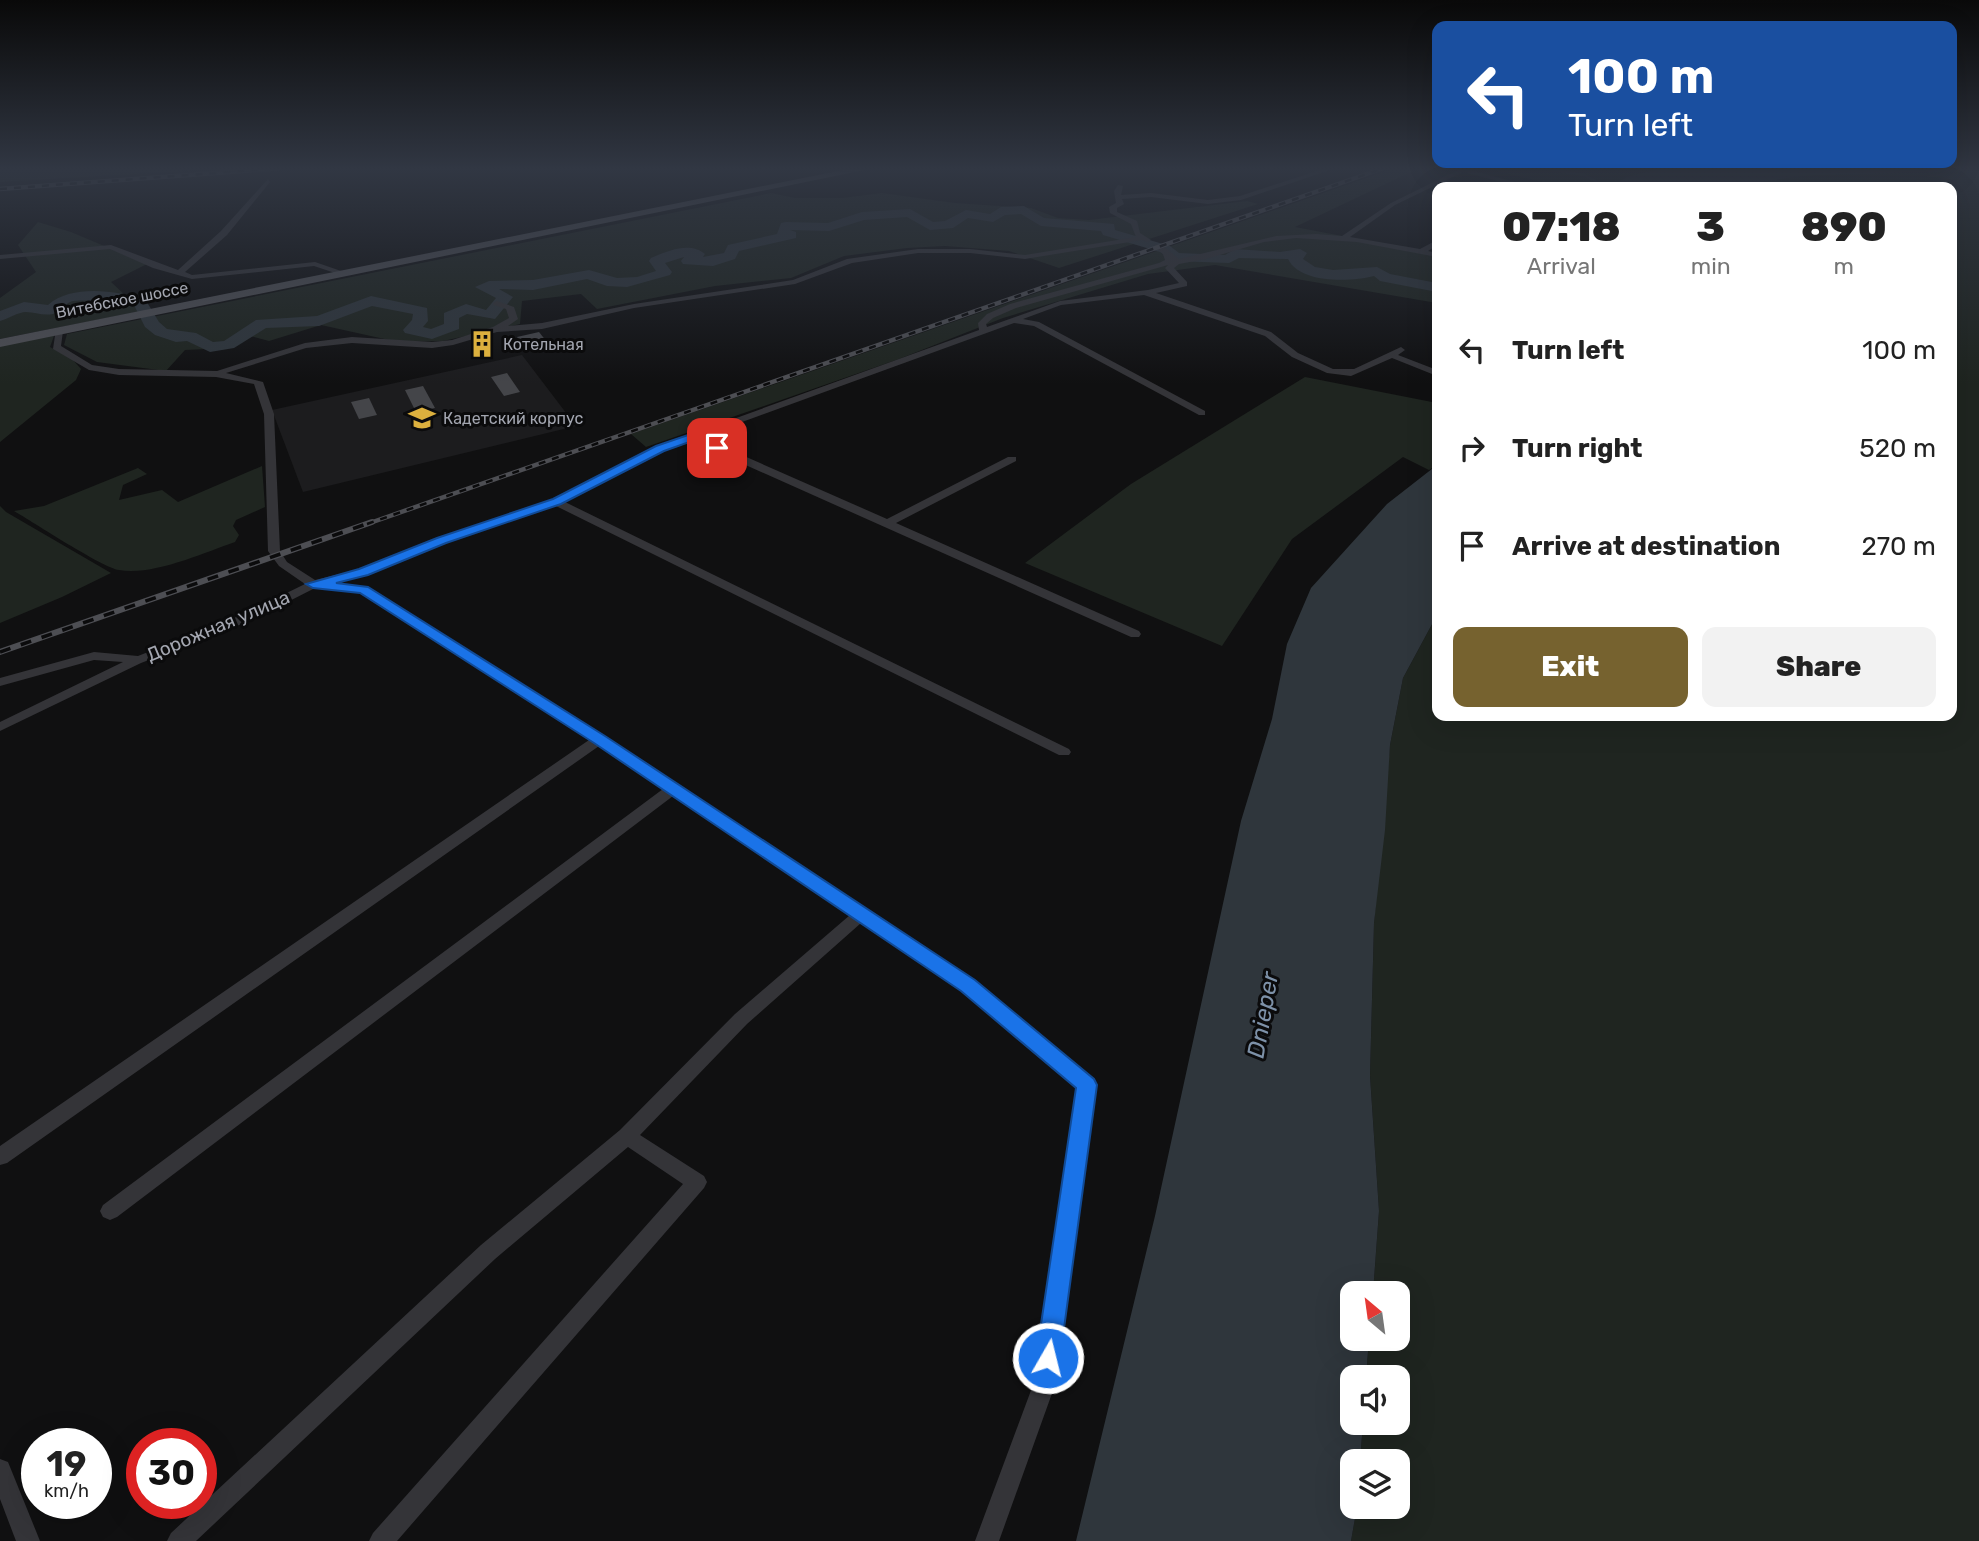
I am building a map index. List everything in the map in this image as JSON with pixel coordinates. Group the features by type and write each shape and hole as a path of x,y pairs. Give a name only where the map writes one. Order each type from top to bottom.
{"main road":[{"name":"Витебское шоссе","path":"0,343 511,240"}],"street":[{"path":"179,274 216,240"},
{"path":"496,329 542,326 634,306 795,282 850,261 918,251 970,251 1025,257 1130,240"},
{"path":"984,332 982,323 990,316 1013,306 1170,261 1155,244 1146,240"},
{"path":"1166,256 1177,262 1207,259 1269,240"},
{"path":"1348,240 1432,254"},
{"path":"1421,252 1432,245"},
{"path":"0,257 111,247 192,277 314,264 341,274"},
{"name":"Дорожная улица","path":"0,682 94,656 139,660 248,617 313,584 364,572 442,540 557,502 660,449 1075,299 1145,292 1184,284 1169,268 1177,262"},
{"path":"1145,292 1268,334 1283,349 1333,372 1354,372 1401,350"},
{"path":"216,374 306,346 352,340 432,345 472,337 496,329 514,319 510,307 497,303"},
{"path":"1016,321 1036,324 1202,413"},
{"path":"59,331 57,347 89,366 119,372 216,374 258,382 269,414 274,551 283,564 313,584 363,589 599,740 968,986 1086,1085 1044,1385 987,1541"},
{"path":"1391,355 1432,371"},
{"path":"692,437 1135,634"},
{"path":"888,523 1012,459"},
{"path":"557,502 1064,752"},
{"path":"0,727 139,660"},
{"path":"0,1157 599,740"},
{"path":"110,1210 673,789"},
{"path":"179,1541 488,1252 627,1136 741,1019 804,961 861,914"},
{"path":"382,1541 697,1182 627,1136"},
{"path":"0,1470 28,1541"}],"shaded area":[{"path":"22,240 90,240 147,264 111,282 142,311 0,339 0,298 36,272 18,245"},
{"path":"537,240 1146,240 1059,268 1009,251 945,246 907,248 844,256 791,278 715,286 597,309 581,294 522,301 520,324 443,341 398,342 321,325 269,341 250,336 228,348 185,350 166,371 97,362 64,345 67,334"},
{"path":"1188,240 1363,240 1432,253 1432,302 1215,265 1148,274 1003,318 899,359 646,447 631,434"},
{"path":"1957,240 1979,240 1979,1541 1351,1541 1355,1519 1410,1519 1410,1449 1361,1449 1362,1435 1410,1435 1410,1365 1367,1365 1368,1351 1410,1351 1410,1281 1374,1281 1379,1211 1370,1076 1374,923 1390,745 1403,678 1432,624 1432,721 1957,721"},
{"path":"55,333 50,347 72,359 81,369 76,380 0,442 0,345"},
{"name":"Кадетский корпус","path":"522,355 576,426 303,492 272,410"},
{"path":"1305,377 1432,402 1432,468 1429,470 1403,457 1292,539 1222,646 1025,563 1131,484"},
{"path":"262,466 265,507 236,520 233,526 239,535 235,542 147,570 119,570 111,567 14,511 44,506 138,468 147,474 123,485 119,500 162,490 178,502"},
{"path":"0,506 6,512 111,573 0,623"}],"water":[{"name":"Dnieper","path":"1432,469 1432,624 1403,678 1390,745 1385,830 1374,923 1370,1076 1379,1211 1374,1281 1340,1281 1340,1351 1368,1351 1367,1365 1340,1365 1340,1435 1362,1435 1361,1449 1340,1449 1340,1519 1355,1519 1351,1541 1076,1541 1155,1216 1241,821 1272,719 1287,644 1311,588 1387,504"}],"building":[{"path":"539,332 547,342 524,347 517,337"},
{"path":"507,373 520,392 504,396 491,377"},
{"path":"423,386 435,408 416,412 405,390"},
{"path":"369,398 377,415 359,419 351,402"}],"waterway":[{"path":"0,316 24,307 39,311 53,309 65,298 78,295 94,298 118,296 140,302 151,319 151,324 161,332 176,337 190,336 210,347 228,345 262,323 319,321 371,301 421,311 420,321 411,330 432,334 453,326 450,316 466,309 489,316 505,297 483,287 489,285 533,285 589,274 617,283 637,282 665,272 656,261 678,252 698,254 688,261 713,262 730,256 733,248 769,240"},
{"path":"1135,240 1165,249 1175,257 1229,259 1235,253 1280,256 1300,253 1295,260 1301,266 1321,273 1345,275 1377,271 1385,278 1432,287"}],"railway":[{"path":"367,524 1179,240"},
{"path":"0,652 372,522"}],"place":[{"name":"Котельная","path":"482,344"},
{"name":"Кадетский корпус","path":"422,418"}],"route":[{"path":"717,448 692,437 660,449 557,502 442,540 364,572 313,584 363,589 599,740 968,986 1086,1085 1048,1358"}]}
